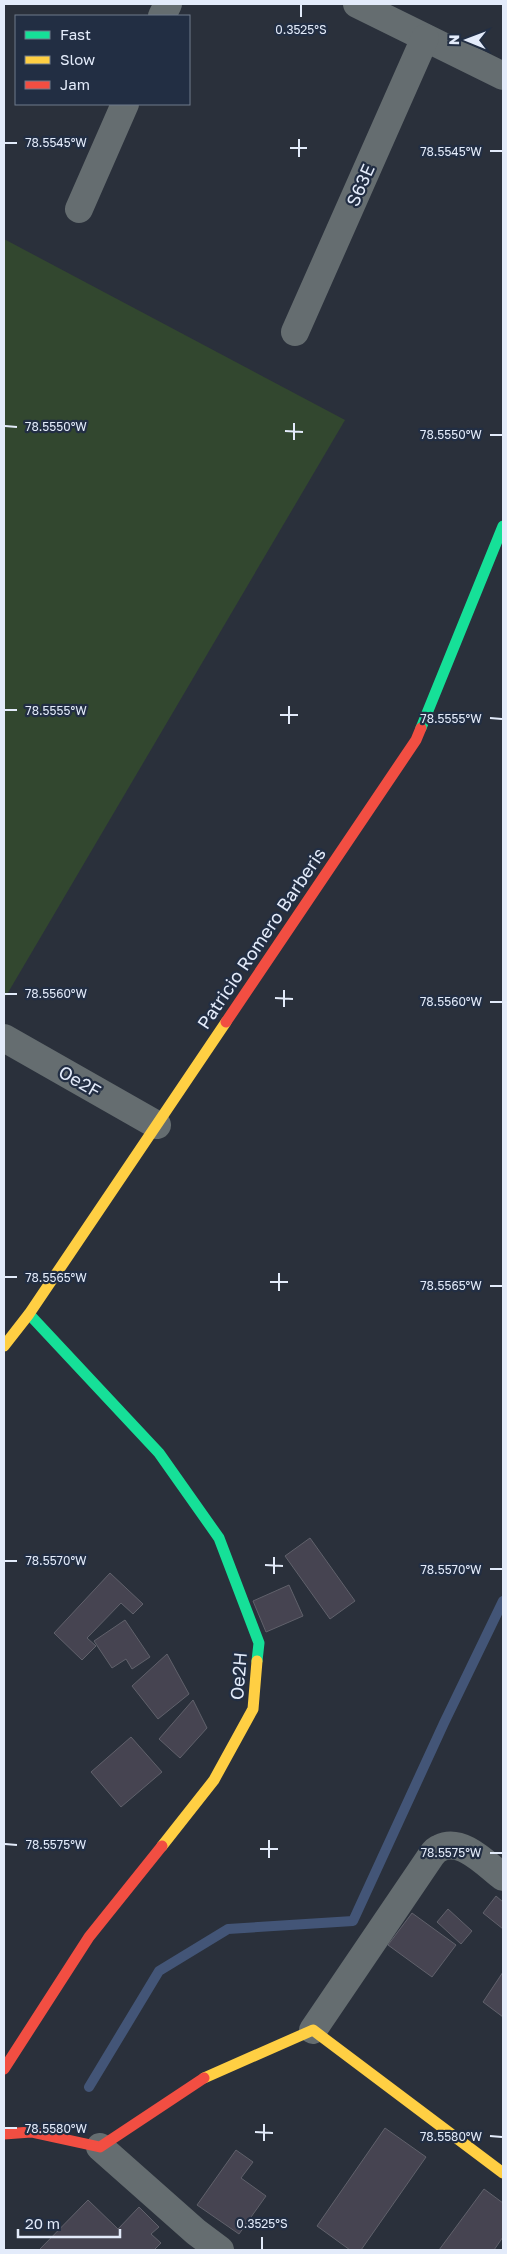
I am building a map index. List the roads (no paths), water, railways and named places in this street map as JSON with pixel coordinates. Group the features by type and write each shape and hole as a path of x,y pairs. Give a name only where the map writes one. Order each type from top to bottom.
{"street":[{"path":"357,4 503,76"},
{"name":"S63E","path":"295,332 425,38"},
{"path":"79,209 124,105"},
{"name":"Patricio Romero Barberis","path":"5,1342 29,1314 416,740 503,526"},
{"name":"Oe2F","path":"4,1038 157,1125"},
{"name":"Oe2H","path":"4,2069 89,1937 214,1780 253,1709 258,1643 219,1538 159,1453 29,1314"},
{"path":"100,2147 205,2078 313,2030 431,1856 440,1848 454,1845 468,1850 503,1877"},
{"path":"313,2030 503,2173"},
{"path":"4,2134 31,2132 100,2147 196,2232 220,2250"}],"waterway":[{"path":"89,2087 159,1971 228,1929 353,1921 444,1723 503,1601"}]}
